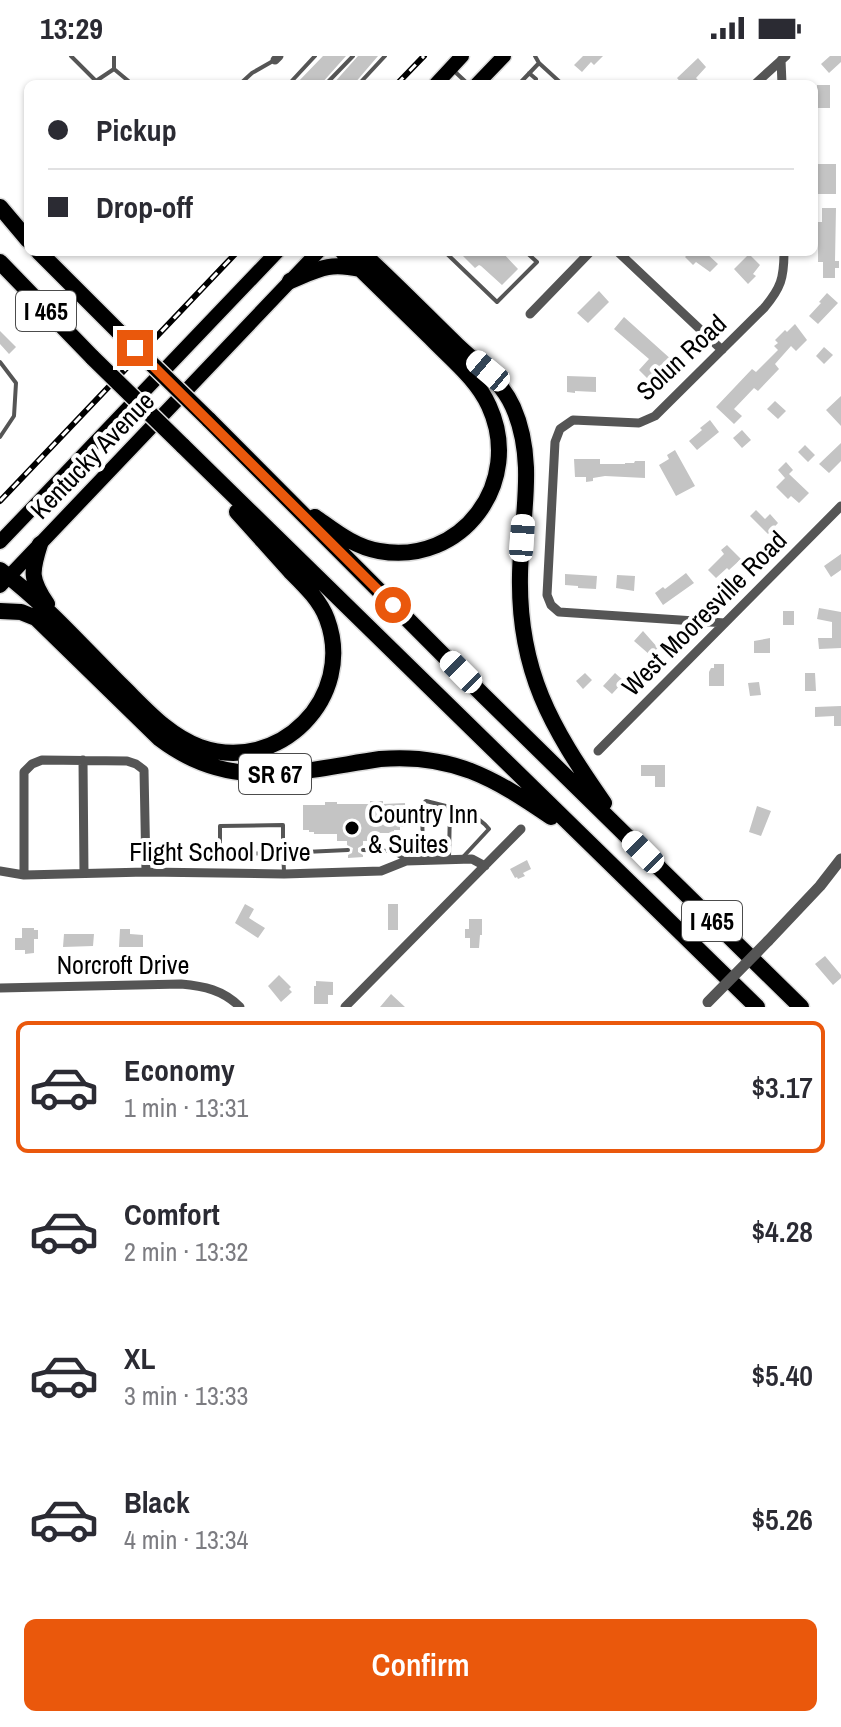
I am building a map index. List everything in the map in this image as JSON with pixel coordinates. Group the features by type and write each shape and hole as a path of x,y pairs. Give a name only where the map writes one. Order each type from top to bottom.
{"highway":[{"path":"0,207 24,235"},
{"name":"I 465","path":"43,256 801,1007"},
{"path":"290,281 330,265 346,266 361,260 374,260 495,378 513,407 522,431 526,456 520,591 532,670 545,709 562,740 625,834"},
{"path":"281,493 356,544 379,551 412,553 443,542 470,523 486,502 496,479 499,438 485,398 361,260"},
{"name":"I 465","path":"0,262 93,358 757,1007"},
{"path":"2,579 61,625 162,724 183,739 201,747 236,752 271,745 287,737 312,714 325,692 333,665 333,647 326,615 319,603 203,476 195,457"},
{"path":"40,544 34,583 61,625"},
{"path":"2,579 36,618"},
{"path":"0,611 21,612 36,618"},
{"name":"SR 67","path":"36,618 160,739 194,761 233,772 260,775 396,758 443,762 474,771 501,784 586,840"}],"main road":[{"path":"440,80 462,56"},
{"path":"481,80 504,56"},
{"name":"Kentucky Avenue","path":"0,542 273,256"},
{"name":"Kentucky Avenue","path":"2,579 40,544 314,256"}],"street":[{"path":"759,80 784,58"},
{"path":"782,80 784,58"},
{"path":"530,314 586,256"},
{"path":"622,256 722,350"},
{"name":"Solun Road","path":"725,623 559,612 551,605 547,595 555,442 560,429 573,420 639,423 655,416 775,295 782,281 784,256"},
{"name":"West Mooresville Road","path":"598,751 841,506"},
{"path":"24,875 24,772 42,760 127,761 144,770 146,872"},
{"path":"83,760 84,873"},
{"path":"345,1007 521,829"},
{"name":"Flight School Drive","path":"0,871 24,875 146,872 284,874 381,871 406,861 448,859 472,859 485,866"},
{"path":"706,1004 820,886 841,859"},
{"name":"Norcroft Drive","path":"0,988 181,984 208,987 240,1007"}],"lane":[{"path":"71,56 95,80"},
{"path":"114,56 114,69"},
{"path":"293,80 315,56"},
{"path":"330,80 353,56"},
{"path":"363,80 385,56"},
{"path":"535,56 558,80"},
{"path":"244,80 277,58"},
{"path":"523,80 539,63"},
{"path":"451,68 464,80"},
{"path":"98,80 114,69"},
{"path":"114,69 127,80"},
{"path":"529,73 536,79"},
{"path":"449,256 497,302 537,262 530,256"},
{"path":"0,362 16,383 14,416 0,437"},
{"path":"423,860 422,805 426,801 465,812 484,822 489,829 462,859"},
{"path":"448,859 450,807"},
{"path":"284,874 283,853 283,825 220,826 220,854 283,853 348,850"},
{"path":"363,850 391,851 406,861"}],"building":[{"path":"323,56 346,56 325,80 300,80"},
{"path":"358,56 378,56 357,80 337,80"},
{"path":"583,56 603,56 594,65 591,62 582,72 574,65"},
{"path":"830,56 841,56 841,62 829,73 821,64"},
{"path":"698,58 706,67 696,78 698,80 677,78"},
{"path":"818,85 830,85 830,108 818,108"},
{"path":"818,164 836,164 836,194 818,194"},
{"path":"822,208 836,208 835,261 839,261 839,268 835,268 835,278 823,278 823,262 818,262 818,222 822,222"},
{"path":"463,256 506,256 518,269 502,285 481,266 475,268"},
{"path":"709,256 718,264 710,272 696,262 693,265 685,257"},
{"path":"747,256 760,265 753,274 756,276 748,284 734,269"},
{"path":"599,291 609,302 588,323 577,313"},
{"path":"827,293 838,303 818,324 809,316"},
{"path":"624,317 673,361 652,383 639,370 649,359 614,329"},
{"path":"795,324 807,340 796,351 791,346 775,364 779,369 758,391 754,388 734,409 742,416 734,424 716,407 752,369 756,372 778,350 774,346 778,343 775,340"},
{"path":"0,331 16,347 9,354 0,344"},
{"path":"824,347 833,355 824,364 816,356"},
{"path":"567,376 596,377 596,392 567,392"},
{"path":"841,396 841,426 826,410"},
{"path":"775,401 786,411 778,419 767,409"},
{"path":"710,420 719,432 697,450 689,441"},
{"path":"742,430 751,440 742,448 733,438"},
{"path":"841,443 841,461 829,473 819,464"},
{"path":"805,445 815,455 808,462 798,452"},
{"path":"675,450 695,486 676,496 659,465 669,459 667,455"},
{"path":"574,459 600,459 600,464 645,461 645,478 605,476 586,482 586,477 575,477"},
{"path":"786,462 793,470 785,478 778,470"},
{"path":"789,474 809,493 799,503 791,496 788,499 776,487"},
{"path":"756,510 765,519 770,514 778,523 768,534 750,516"},
{"path":"727,545 741,559 716,578 708,570 724,554 721,550"},
{"path":"841,554 841,570 831,577 824,566"},
{"path":"686,573 694,583 663,605 655,593"},
{"path":"565,574 597,576 596,589 565,585"},
{"path":"617,575 635,576 634,591 616,588"},
{"path":"819,608 841,612 841,648 819,649 818,638 832,638 832,622 817,619"},
{"path":"783,611 794,611 794,625 783,625"},
{"path":"643,631 658,648 650,655 634,641"},
{"path":"770,638 770,653 754,653 754,641"},
{"path":"714,664 724,664 724,686 709,686 709,672"},
{"path":"585,673 592,680 583,689 576,681"},
{"path":"615,673 624,681 612,694 603,686"},
{"path":"805,673 815,673 816,691 805,691"},
{"path":"759,682 761,695 750,696 748,683"},
{"path":"841,706 841,726 834,726 834,716 815,717 815,707"},
{"path":"641,765 665,765 665,787 655,787 655,776 641,776"},
{"name":"Country Inn & Suites","path":"370,801 405,803 406,827 394,830 394,833 373,833 373,841 363,841 358,848 363,857 348,858 353,848 347,845 347,841 337,841 337,834 314,834 303,830 303,805 325,805 325,802 370,804"},
{"path":"757,806 771,811 761,836 749,832"},
{"path":"527,860 531,869 523,873 525,876 515,878 510,869"},
{"path":"245,904 254,909 249,918 265,928 258,938 235,923"},
{"path":"388,904 398,904 398,930 388,930"},
{"path":"469,919 482,919 479,948 470,948 470,938 465,938"},
{"path":"22,928 38,930 34,953 15,950 15,938 22,938"},
{"path":"120,929 130,929 130,934 143,935 143,947 119,947"},
{"path":"64,934 94,934 93,946 63,947"},
{"path":"825,956 841,975 833,985 815,964"},
{"path":"279,975 292,992 281,1002 268,986"},
{"path":"316,981 333,982 333,995 328,995 328,1004 314,1004"},
{"path":"391,994 405,1007 380,1007"}],"railway":[{"path":"401,80 424,56"},
{"path":"0,501 233,256"}],"place":[{"name":"Country Inn & Suites","path":"352,828"}],"route":[{"path":"135,348 393,605"}]}
